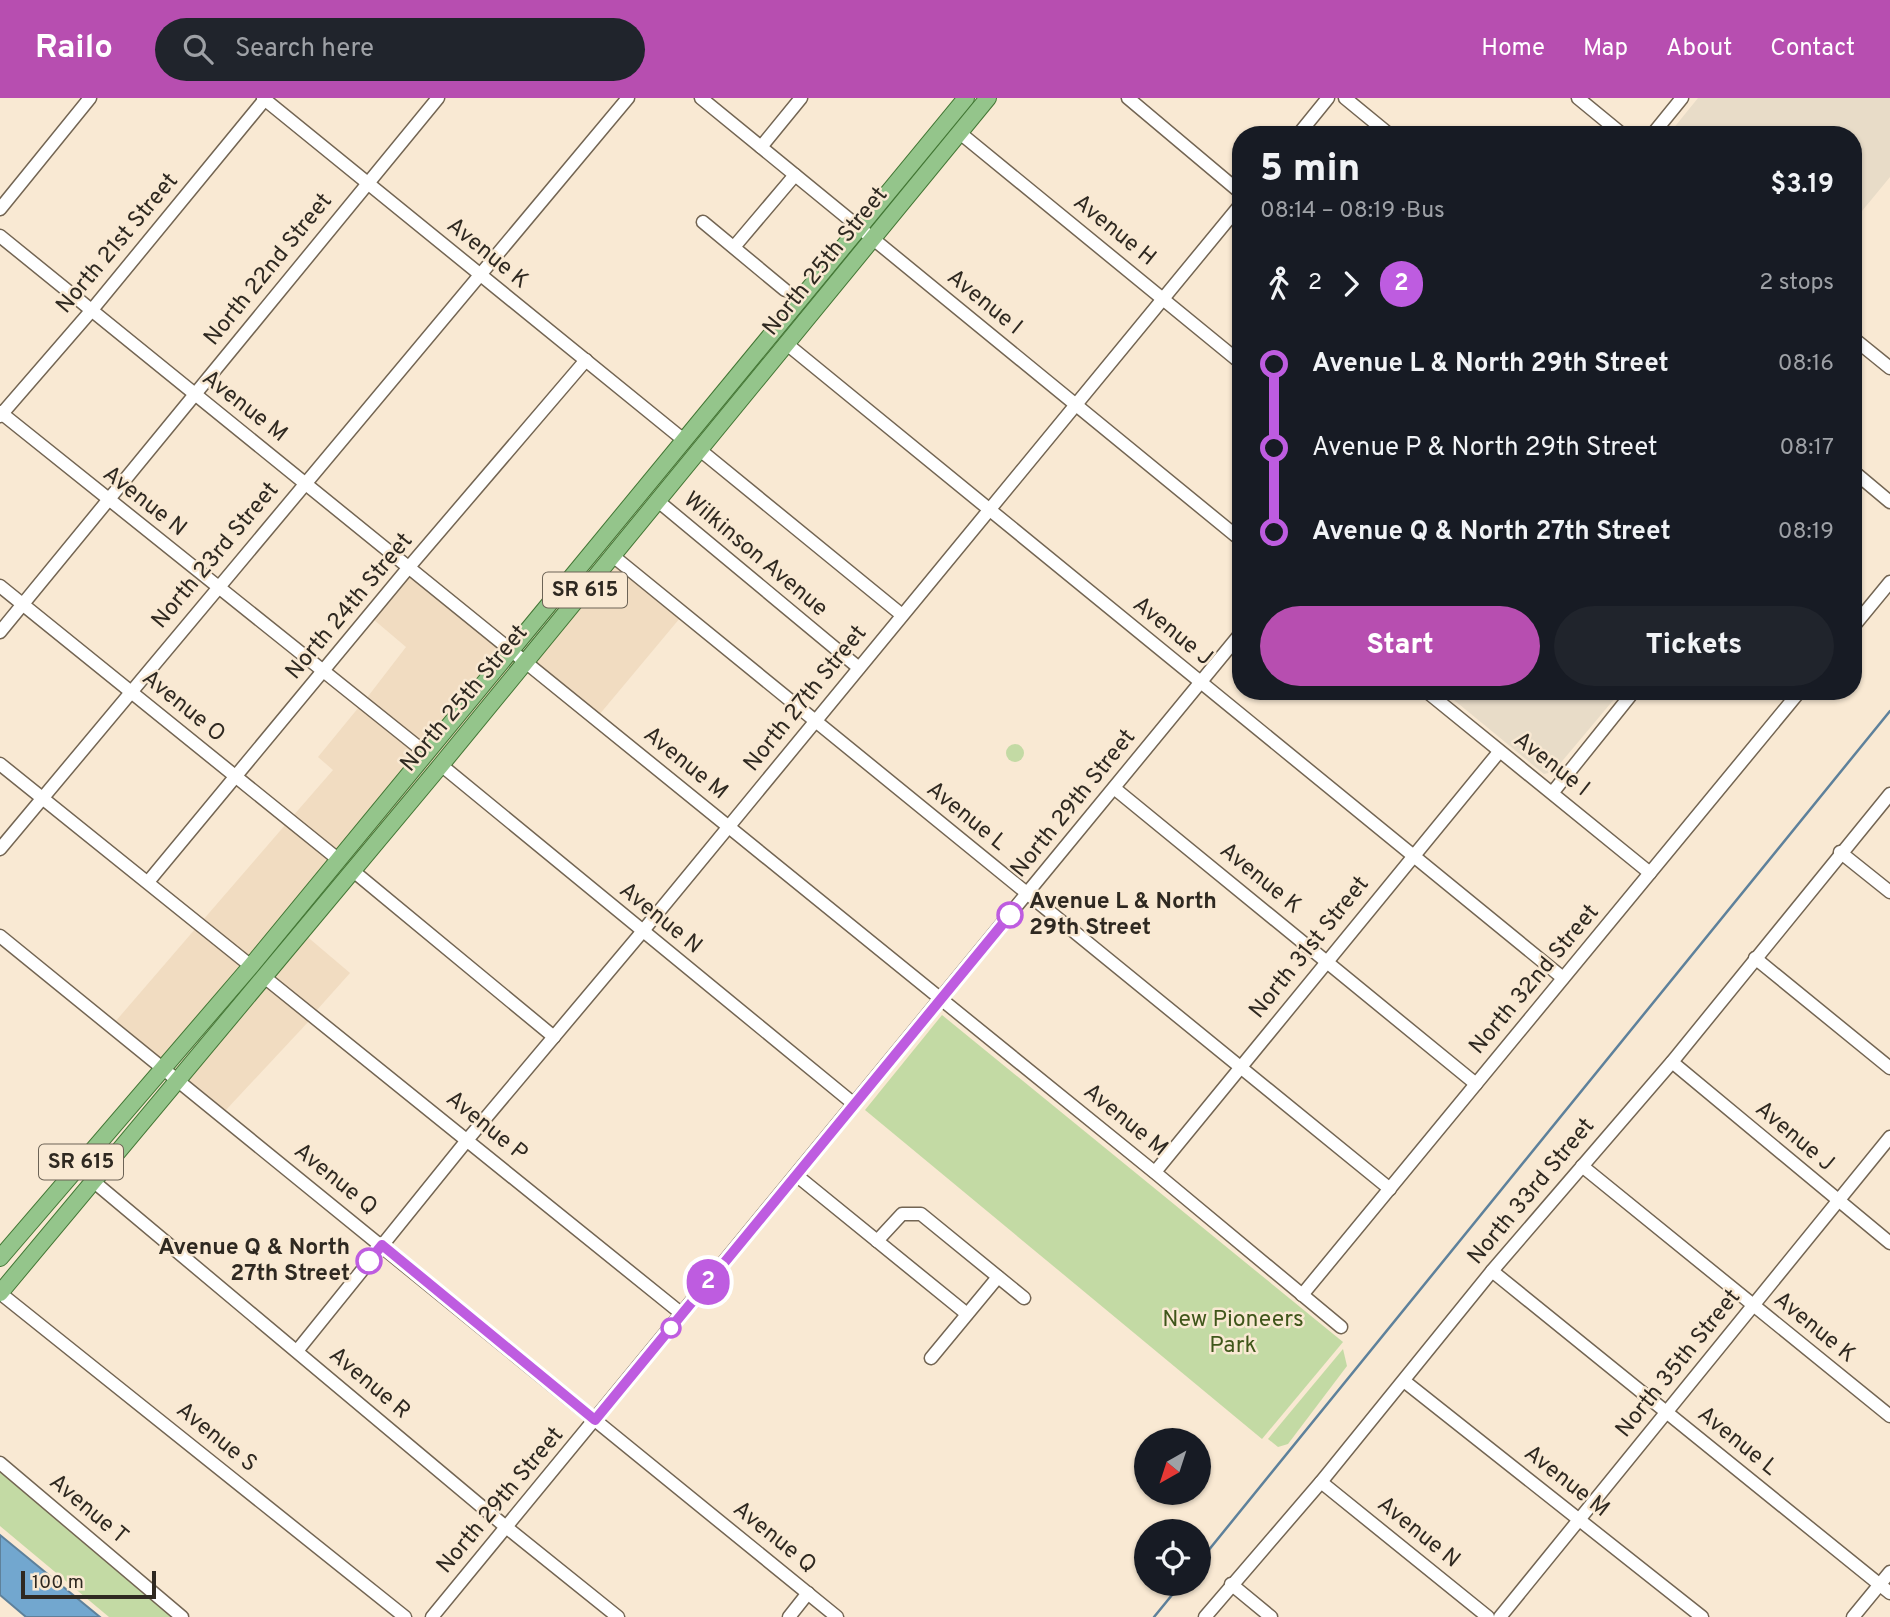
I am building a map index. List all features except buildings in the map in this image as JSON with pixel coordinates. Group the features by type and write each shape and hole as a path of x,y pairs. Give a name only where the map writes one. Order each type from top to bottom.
{"main road":[{"name":"North 25th Street","path":"0,1293 178,1080 257,971 345,865 427,754 966,98"},
{"name":"North 25th Street","path":"0,1258 164,1069 257,971 280,955 283,940 340,870 441,765 988,98"},
{"path":"626,539 629,524 683,461 685,441"}],"street":[{"path":"0,209 90,98"},
{"name":"Avenue K","path":"265,98 685,441"},
{"name":"North 21st Street","path":"1,414 91,311 265,98"},
{"name":"North 22nd Street","path":"0,632 438,98"},
{"name":"North 23rd Street","path":"0,849 304,482 628,98"},
{"name":"Avenue I","path":"701,98 1232,533"},
{"path":"761,147 801,98"},
{"path":"1128,98 1232,185"},
{"path":"1305,126 1328,98"},
{"path":"1345,98 1379,126"},
{"path":"1578,98 1612,126"},
{"path":"1659,126 1682,98"},
{"name":"Avenue H","path":"960,133 1232,356"},
{"path":"733,247 795,175"},
{"name":"North 27th Street","path":"297,1351 468,1139 642,932 1232,215"},
{"path":"703,222 785,290"},
{"name":"Avenue M","path":"0,236 193,395 729,825 1341,1327"},
{"name":"Avenue J","path":"788,345 1563,978"},
{"path":"1862,345 1890,368"},
{"name":"North 24th Street","path":"148,882 409,567 586,360"},
{"name":"Avenue N","path":"1,414 427,754"},
{"path":"700,450 902,615"},
{"path":"1862,479 1890,502"},
{"name":"Wilkinson Avenue","path":"658,501 859,667"},
{"name":"Avenue L","path":"613,556 1390,1189"},
{"path":"1862,612 1890,582"},
{"name":"Avenue O","path":"0,586 554,1037"},
{"name":"North 29th Street","path":"432,1617 1232,644"},
{"name":"Avenue I","path":"1437,700 1650,873"},
{"path":"1553,792 1627,700"},
{"name":"North 32nd Street","path":"1303,1295 1793,700"},
{"name":"North 31st Street","path":"1155,1172 1499,752"},
{"name":"Avenue P","path":"0,764 682,1314"},
{"name":"Avenue N","path":"441,765 854,1104"},
{"name":"Avenue K","path":"1114,788 1476,1084"},
{"name":"North 33rd Street","path":"1205,1617 1321,1482 1492,1271 1672,1062 1840,852 1890,794"},
{"path":"1840,852 1890,892"},
{"name":"Avenue Q","path":"0,936 837,1617"},
{"path":"1755,958 1890,1068"},
{"name":"Avenue J","path":"1672,1062 1890,1243"},
{"name":"North 35th Street","path":"1500,1617 1578,1519 1668,1414 1890,1137"},
{"name":"Avenue K","path":"1582,1166 1890,1416"},
{"path":"796,1175 968,1314"},
{"name":"Avenue R","path":"93,1181 506,1527 618,1617"},
{"path":"877,1241 902,1214 921,1214 1024,1298"},
{"name":"Avenue L","path":"1492,1271 1890,1593"},
{"path":"931,1358 998,1277"},
{"name":"Avenue S","path":"0,1293 405,1617"},
{"name":"Avenue M","path":"1404,1381 1702,1617"},
{"name":"Avenue T","path":"0,1463 182,1617"},
{"name":"Avenue N","path":"1321,1482 1488,1617"},
{"path":"1853,1617 1890,1572"},
{"path":"1231,1584 1271,1617"},
{"path":"789,1617 808,1593"}],"shaded area":[{"path":"1698,98 1890,98 1890,177 1862,211 1862,126 1675,126"},
{"path":"613,563 680,618 599,715 532,661"},
{"path":"409,574 504,652 426,747 366,699 406,647 373,619"},
{"path":"512,658 518,663 345,868 344,862"},
{"path":"1454,700 1613,700 1553,772 1544,774"},
{"path":"359,707 420,755 338,853 293,816 333,770 318,757"},
{"path":"286,824 332,862 250,959 203,920"},
{"path":"196,928 244,967 164,1061 115,1022"},
{"path":"304,934 350,973 316,1011 270,974"},
{"path":"263,983 310,1020 225,1111 185,1079"}],"green space":[{"path":"1015,744 1021,747 1024,753 1021,759 1015,762 1009,759 1006,753 1009,747"},
{"name":"New Pioneers Park","path":"942,1015 1343,1342 1262,1439 865,1110"},
{"path":"1343,1349 1347,1366 1288,1444 1278,1447 1268,1439"},
{"path":"0,1470 174,1617 109,1617 0,1526"}],"water":[{"path":"0,1535 100,1617 26,1617 0,1595"}],"waterway":[{"path":"1211,1547 1890,711"},
{"path":"1154,1617 1171,1596"}],"bus line":[{"name":"2","path":"369,1261 382,1245 595,1420 1010,915"}],"place":[{"name":"Avenue L & North 29th Street","path":"1010,915"},
{"name":"Avenue Q & North 27th Street","path":"369,1261"}]}
